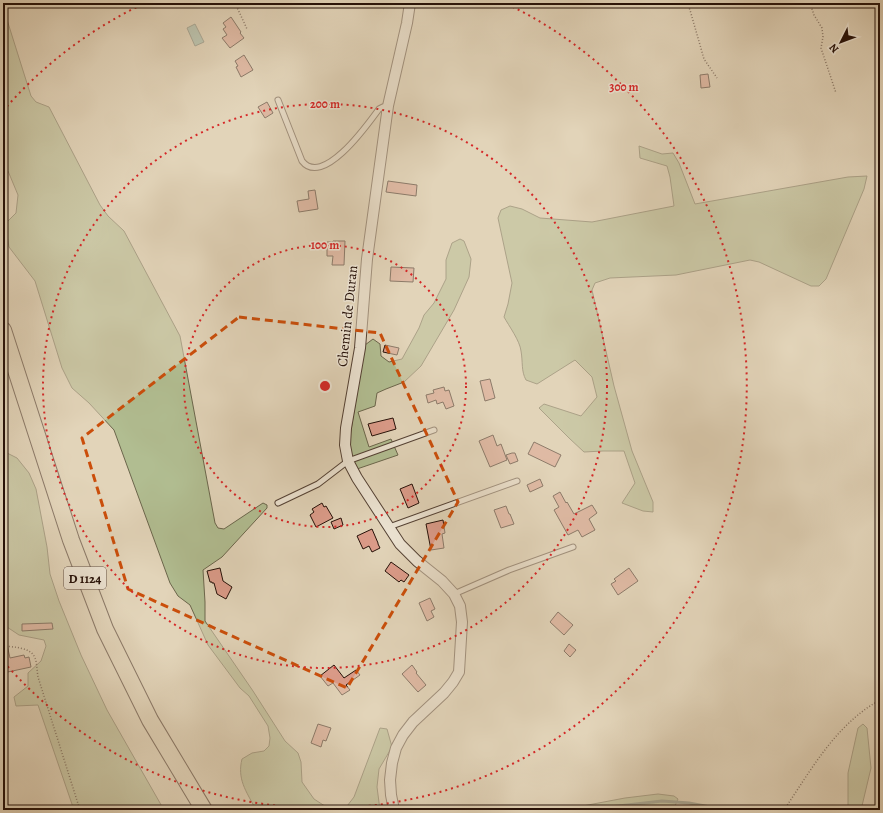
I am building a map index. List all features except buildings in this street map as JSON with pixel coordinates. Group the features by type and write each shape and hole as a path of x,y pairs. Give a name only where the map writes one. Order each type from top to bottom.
{"highway":[{"name":"D 1124","path":"3,330 71,540 105,629 150,720 204,810"}],"street":[{"name":"Chemin de Duran","path":"394,810 390,780 396,748 413,722 454,682 459,672 462,622 460,606 454,594 442,581 408,553 400,544 357,478 348,461 345,445 346,428 360,348 367,259 388,106 407,23 410,3"}],"lane":[{"path":"278,100 302,161 309,167 316,168 325,165 348,147 379,109 388,106"},
{"path":"278,503 318,484 348,461 434,430"},
{"path":"389,527 517,480"},
{"path":"454,594 509,570 573,547"}],"path":[{"path":"235,3 247,29"},
{"path":"688,3 704,60 716,78"},
{"path":"810,3 814,15 822,28 823,38 821,48 836,93"},
{"path":"3,646 21,647 29,651 35,657 38,677 80,810"},
{"path":"784,810 836,736 862,712 880,700"}],"highlighted area":[{"path":"239,317 380,333 458,502 347,688 128,589 82,438"}],"green space":[{"path":"3,7 31,96 36,102 49,107 100,205 108,216 124,231 180,336 215,523 218,528 224,529 263,503 267,505 267,508 222,557 203,570 205,621 285,741 298,753 301,762 302,782 314,799 331,810 257,810 248,796 243,785 241,773 242,759 252,753 264,751 269,746 270,738 268,726 249,696 240,688 208,645 190,605 178,596 170,583 114,430 89,403 72,388 62,368 35,281 9,247 5,224 16,213 18,195 8,171 3,167"},
{"path":"639,146 662,154 673,153 679,163 695,204 848,177 867,176 864,189 826,279 819,286 811,286 759,262 750,260 676,275 610,278 595,283 592,290 614,386 632,451 653,502 653,512 643,511 622,503 635,483 624,451 584,452 539,408 544,404 581,416 597,397 592,377 575,360 537,384 526,380 524,377 520,347 504,317 512,283 498,218 501,210 510,206 522,209 540,218 592,222 674,206 667,166 640,158"},
{"path":"460,239 464,241 471,259 469,277 454,310 421,366 404,382 377,393 375,406 358,412 369,447 391,439 398,455 357,469 350,453 349,442 365,345 373,339 380,344 381,356 389,362 402,359 419,328 424,315 434,303 446,279 446,260 452,243"},
{"path":"3,451 17,458 29,473 36,489 47,547 50,574 59,601 81,655 107,710 164,810 74,810 38,705 16,706 14,697 28,686 28,673 41,661 46,646 44,640 19,635 3,623"},
{"path":"863,724 867,728 871,768 861,810 848,810 848,773 858,728"},
{"path":"380,728 387,729 392,747 379,769 377,787 380,810 344,810 354,797"},
{"path":"658,794 674,796 678,799 675,806 667,810 568,810 625,798"}],"water":[{"path":"195,24 204,42 195,46 187,28"}],"waterway":[{"path":"594,810 662,801 689,803 726,810"}]}
